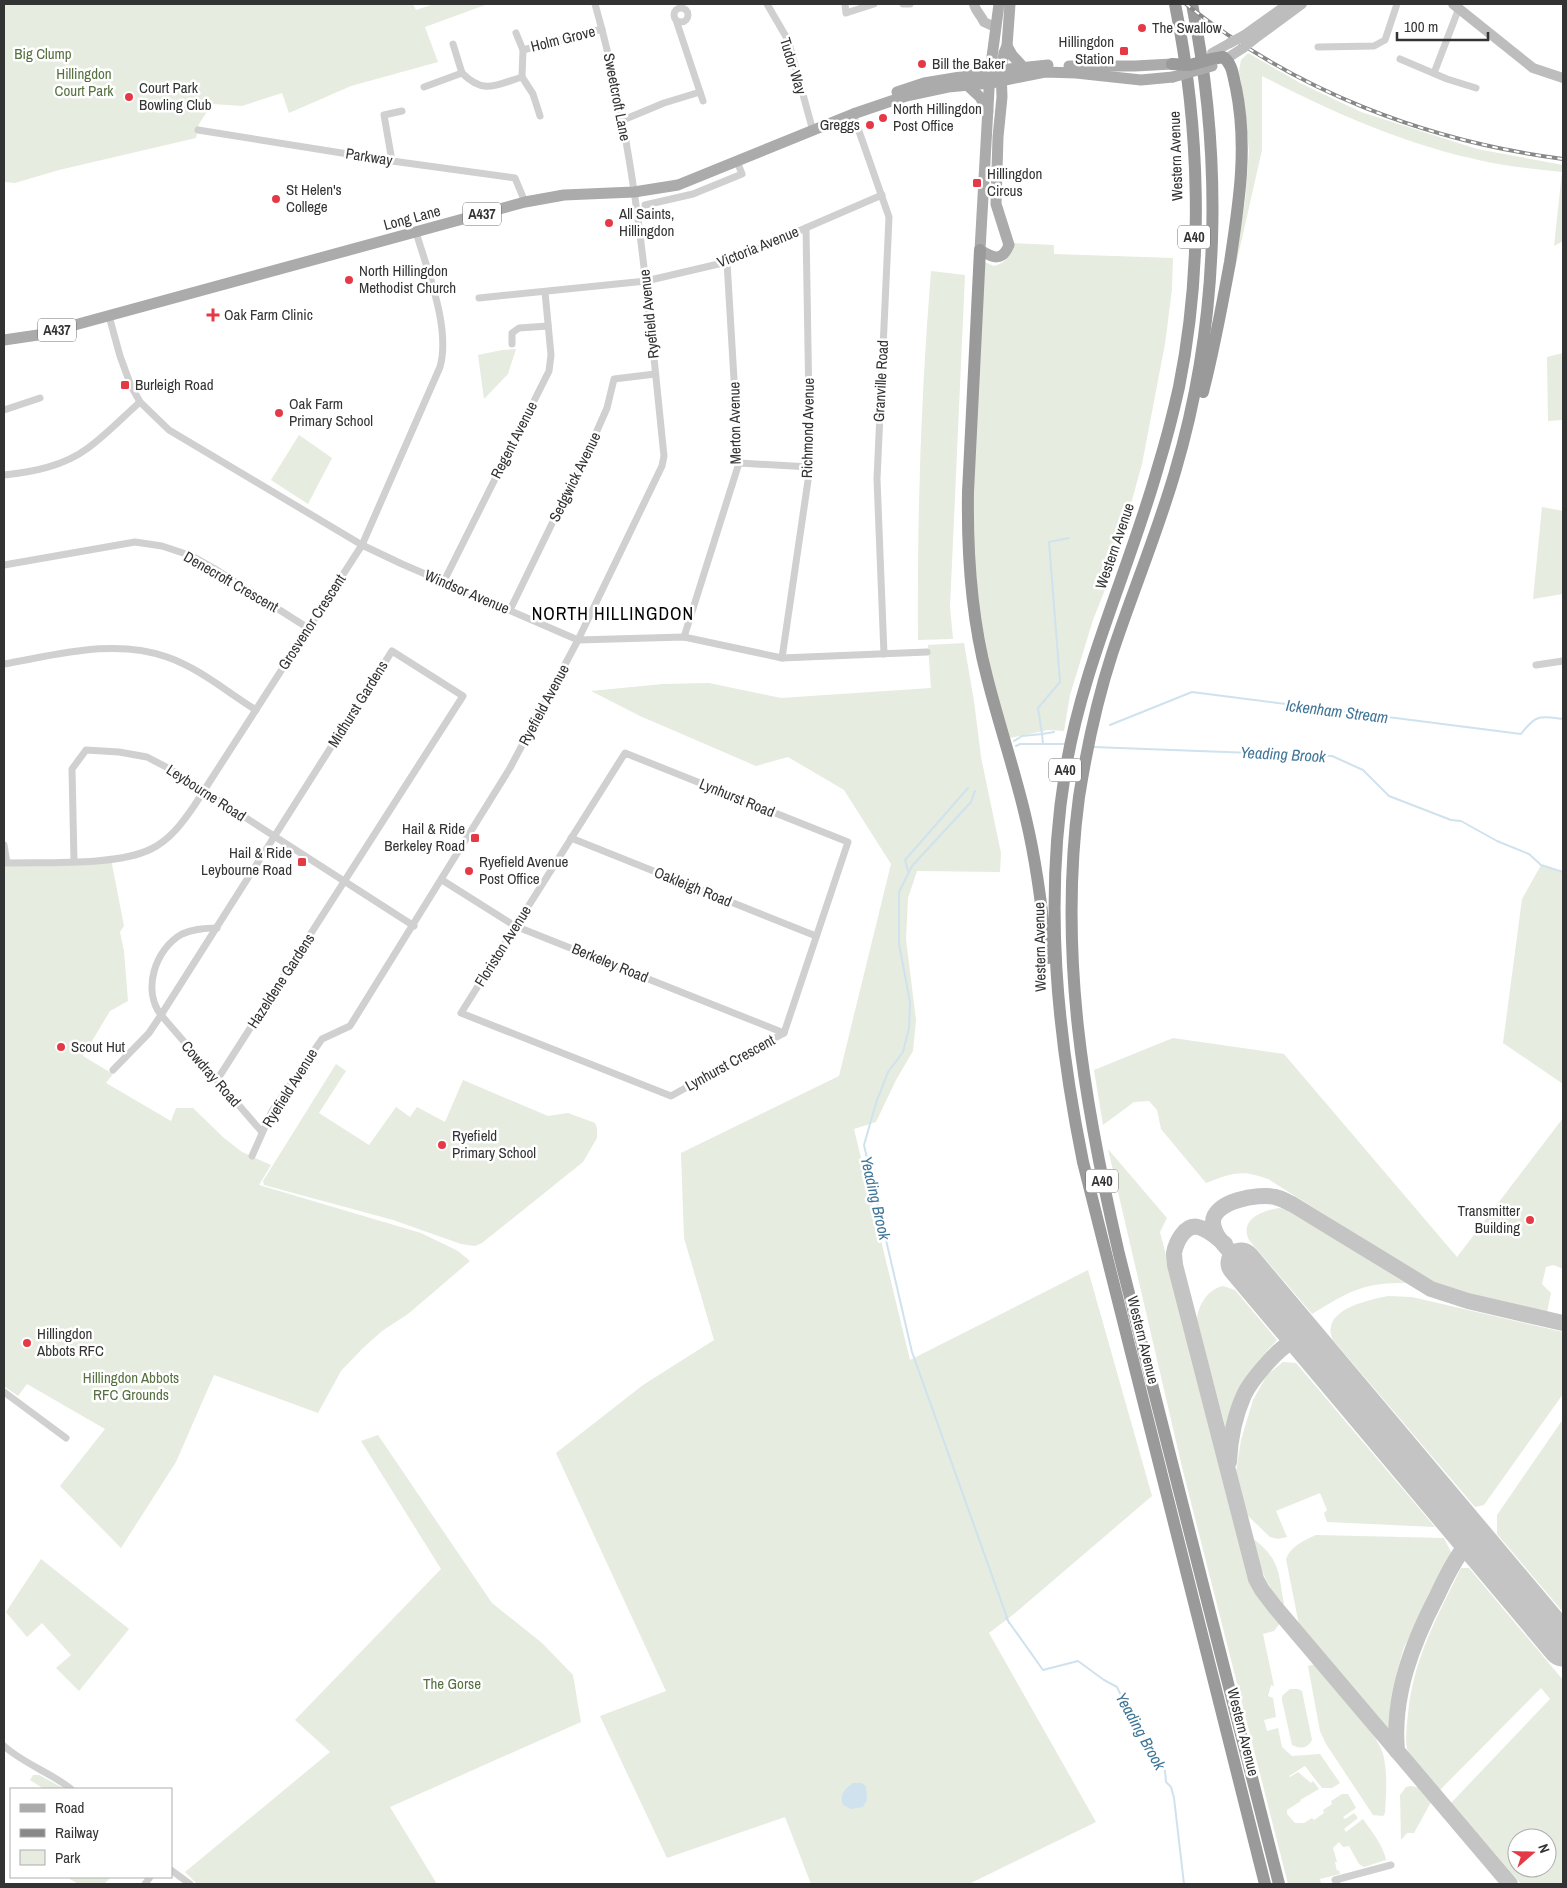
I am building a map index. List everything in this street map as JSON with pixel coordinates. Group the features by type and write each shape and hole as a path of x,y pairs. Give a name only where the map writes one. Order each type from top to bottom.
{"highway":[{"name":"Western Avenue","path":"1175,4 1190,95 1195,179 1194,248 1189,322 1179,387 1158,468 1106,619 1075,719 1058,822 1054,920 1057,993 1068,1084 1082,1162 1264,1884"},
{"name":"Western Avenue","path":"1192,4 1201,51 1209,120 1213,199 1208,301 1199,368 1186,432 1163,511 1111,658 1086,759 1080,797 1073,874 1071,920 1073,985 1089,1111 1116,1245 1278,1884"},
{"path":"1172,64 1190,65 1220,56 1226,59 1232,68 1240,113 1243,151 1239,202 1212,358 1190,438 1175,472"},
{"path":"980,250 967,501 968,565 972,599 986,675 1024,808 1034,853 1055,1023 1068,1084"}],"main road":[{"path":"974,4 977,14 984,22 995,27"},
{"path":"998,8 995,27 996,76 996,204 1009,245 1004,255 999,257 989,255 980,250 988,111 996,76 1006,46 1010,4"},
{"name":"Long Lane","path":"1226,59 1240,50 1249,37 1288,4"},
{"name":"Long Lane","path":"853,114 880,98 924,83 1045,72 1076,73 1141,80 1173,77 1212,59 1230,44 1249,37 1302,4"},
{"path":"1456,6 1532,68 1563,78"},
{"path":"982,18 985,14 998,8"},
{"path":"1006,46 1023,68"},
{"name":"Long Lane","path":"4,340 38,336 525,202 564,195 634,192 678,185 853,114 906,96 967,85 1023,68 1045,65 1152,66 1172,64"},
{"path":"967,85 980,97 988,111"}],"street":[{"name":"Sweetcroft Lane","path":"595,4 623,120 634,192"},
{"name":"Tudor Way","path":"768,4 788,40 813,131"},
{"path":"845,4 846,13 874,4"},
{"path":"903,4 910,4"},
{"path":"1318,47 1374,46 1385,40 1397,4"},
{"path":"1434,73 1456,6"},
{"path":"676,20 703,101"},
{"name":"Holm Grove","path":"523,50 602,29"},
{"name":"Holm Grove","path":"516,33 523,50 522,77"},
{"path":"452,44 462,73 477,86 492,86 522,77 533,94 540,116"},
{"path":"1400,60 1476,88"},
{"path":"424,87 462,73"},
{"path":"623,120 664,103 700,92"},
{"path":"392,161 384,115 402,111"},
{"name":"Granville Road","path":"853,114 889,217 877,479 884,654"},
{"name":"Parkway","path":"198,130 392,161 515,178 525,202"},
{"path":"645,206 692,194 742,174 737,162"},
{"name":"Ryefield Avenue","path":"252,1156 272,1111 322,1039 350,1026 414,926 510,768 578,640 662,466 664,456 646,281 634,192"},
{"name":"Victoria Avenue","path":"479,298 646,281 727,262 882,195"},
{"name":"Richmond Avenue","path":"782,658 810,467 806,228"},
{"name":"Grosvenor Crescent","path":"4,846 7,862 121,858 153,848 170,835 182,823 204,791 362,544 440,366 443,349 442,324 416,232"},
{"name":"Merton Avenue","path":"684,636 739,463 727,262"},
{"name":"Regent Avenue","path":"444,581 549,371 551,354 545,292"},
{"name":"Windsor Avenue","path":"109,316 131,386 140,402 169,430 362,544 402,564 578,640 684,636 782,658 926,652"},
{"path":"512,344 512,333 519,328 548,326"},
{"name":"Sedgwick Avenue","path":"510,610 596,433 607,408 614,379 655,374"},
{"path":"4,410 40,398"},
{"path":"4,475 29,472 63,462 87,449 140,402"},
{"path":"739,463 810,467"},
{"name":"Denecroft Crescent","path":"4,565 135,542 162,546 192,556 205,563 308,628"},
{"path":"4,664 110,648 136,650 166,656 189,667 256,710"},
{"name":"Midhurst Gardens","path":"274,838 392,651 408,661 463,696 344,882"},
{"path":"1536,665 1563,661"},
{"name":"Leybourne Road","path":"74,861 72,769 86,750 119,752 148,757 414,926"},
{"name":"Floriston Avenue","path":"461,1013 625,753"},
{"name":"Lynhurst Road","path":"625,753 848,842"},
{"path":"114,1070 149,1033 274,838"},
{"name":"Oakleigh Road","path":"571,838 816,936"},
{"name":"Lynhurst Crescent","path":"461,1013 671,1096 784,1033 848,842"},
{"name":"Berkeley Road","path":"442,880 515,926 784,1033"},
{"name":"Hazeldene Gardens","path":"217,1080 344,882"},
{"path":"160,1015 156,1009 151,988 153,975 161,956 183,934 192,930 217,928"},
{"name":"Cowdray Road","path":"160,1015 262,1132"},
{"path":"4,1392 66,1438"},
{"path":"4,1746 17,1758 49,1774 70,1788"},
{"path":"1336,1884 1335,1880 1391,1865"},
{"path":"172,1871 190,1884"}],"green space":[{"name":"Hillingdon Court Park","path":"4,4 413,4 416,10 434,4 488,4 425,27 438,62 351,86 289,113 282,93 242,106 212,104 199,124 196,138 59,170 15,183 4,182"},
{"path":"1248,53 1302,84 1361,112 1477,149 1563,165 1563,241 1554,246 1562,172 1493,163 1425,146 1397,137 1342,114 1262,76 1262,150 1226,309 1245,202 1249,151 1239,71 1241,60"},
{"path":"1013,243 1054,245 1054,254 1173,258 1172,289 1165,344 1142,464 1112,572 1093,620 1070,695 1064,731 1048,730 1010,738 999,711 974,583 972,529 982,261 994,266 1002,263 1007,258"},
{"path":"931,271 965,275 950,607 953,639 918,640 920,456"},
{"path":"516,349 508,374 484,399 478,355"},
{"path":"1563,353 1563,420 1548,421 1547,357"},
{"path":"299,435 332,458 308,504 271,480"},
{"path":"1542,507 1563,511 1563,594 1533,599"},
{"path":"964,643 981,757 1001,853 1000,872 917,871 908,898 906,939 916,1020 913,1051 896,1080 876,1122 854,1129 910,1360 1088,1270 1152,1496 1014,1614 977,1642 989,1633 1096,1822 969,1884 811,1884 785,1817 667,1858 600,1716 666,1691 556,1453 643,1385 714,1340 684,1238 681,1153 839,1076 891,864 844,790 788,757 756,766 640,716 591,691 663,684 709,683 781,698 931,688 928,645"},
{"name":"Hillingdon Abbots RFC Grounds","path":"111,859 124,926 120,932 124,951 128,1001 110,1011 83,1056 113,1074 106,1083 171,1121 176,1108 193,1108 224,1138 242,1152 271,1165 259,1185 421,1233 458,1251 470,1261 408,1314 382,1331 362,1349 341,1371 318,1413 214,1375 176,1462 121,1548 60,1486 105,1429 27,1384 18,1396 4,1386 4,864"},
{"path":"1541,865 1563,872 1563,1084 1503,1043 1522,899"},
{"path":"1173,1038 1284,1054 1457,1257 1563,1118 1563,1269 1554,1265 1546,1267 1542,1284 1551,1293 1547,1312 1447,1289 1437,1285 1268,1179 1243,1173 1206,1183 1161,1129 1157,1110 1149,1101 1134,1102 1103,1125 1094,1070"},
{"name":"Ryefield Primary School","path":"336,1064 346,1071 319,1113 369,1145 396,1107 410,1117 417,1107 445,1122 463,1080 548,1116 568,1113 595,1123 597,1138 583,1162 482,1243 475,1246 461,1244 393,1220 264,1185 263,1181"},
{"path":"1108,1149 1167,1218 1160,1232 1249,1577 1258,1596 1280,1623 1274,1631 1263,1634 1274,1686 1271,1685 1268,1696 1273,1698 1276,1717 1264,1720 1267,1731 1278,1728 1282,1747 1292,1756 1320,1754 1340,1783 1332,1788 1322,1788 1305,1766 1289,1776 1298,1772 1311,1783 1313,1781 1319,1789 1287,1810 1287,1814 1295,1823 1304,1823 1312,1818 1314,1820 1324,1813 1323,1810 1332,1804 1331,1801 1342,1794 1348,1794 1356,1808 1343,1817 1345,1819 1354,1813 1358,1818 1344,1829 1346,1832 1363,1819 1385,1854 1386,1860 1364,1867 1359,1864 1349,1846 1343,1847 1339,1842 1333,1848 1337,1862 1335,1862 1337,1871 1339,1870 1340,1874 1320,1879 1321,1884 1288,1884 1182,1467"},
{"path":"1280,1208 1290,1211 1405,1283 1378,1284 1356,1290 1312,1314 1249,1240 1247,1226 1250,1221 1260,1213"},
{"path":"1223,1286 1235,1290 1277,1340 1255,1364 1244,1380 1236,1399 1227,1433 1197,1320 1199,1309 1208,1294"},
{"path":"1388,1296 1412,1297 1563,1332 1563,1394 1484,1505 1475,1507 1333,1340 1331,1330 1333,1321 1339,1314 1358,1304"},
{"path":"1283,1362 1296,1363 1435,1527 1327,1522 1324,1513 1327,1510 1320,1493 1276,1511 1287,1537 1278,1539 1270,1537 1247,1515 1236,1472 1241,1440 1253,1400 1267,1375"},
{"path":"1563,1419 1563,1612 1497,1534 1497,1515"},
{"name":"The Gorse","path":"378,1435 492,1603 542,1643 573,1675 581,1722 390,1807 437,1884 197,1884 185,1872 330,1752 295,1720 441,1569 361,1441"},
{"path":"1316,1535 1444,1538 1452,1554 1404,1647 1396,1678 1389,1730 1299,1625 1286,1559 1294,1547"},
{"path":"1255,1540 1270,1554 1274,1561 1279,1575 1283,1605 1264,1575 1253,1541"},
{"path":"41,1559 129,1629 79,1691 56,1668 71,1655 42,1623 27,1637 6,1612"},
{"path":"1461,1568 1469,1568 1563,1680 1563,1884 1521,1884 1516,1878 1557,1878 1557,1828 1507,1828 1507,1868 1451,1803 1550,1699 1541,1688 1440,1790 1407,1749 1408,1714 1415,1675 1435,1621"},
{"path":"1315,1664 1353,1708 1379,1744 1385,1761 1386,1776 1385,1813 1383,1816 1373,1815 1326,1744 1320,1731 1308,1666"},
{"path":"1290,1689 1302,1691 1312,1740 1304,1747 1292,1745 1282,1700 1282,1696"},
{"path":"33,1775 39,1775 63,1788 42,1788 30,1780"},
{"path":"1406,1787 1421,1788 1431,1802 1414,1833 1407,1833 1401,1840 1400,1795"},
{"path":"69,1878 110,1878 104,1884 78,1884"}],"water":[{"path":"853,1783 861,1783 866,1786 867,1800 863,1807 851,1809 843,1805 842,1795"}],"waterway":[{"path":"1014,741 1022,736 1042,734 1038,708 1060,682 1049,542 1069,538"},
{"name":"Ickenham Stream","path":"1110,725 1192,692 1521,734 1531,723 1539,718 1563,719"},
{"name":"Ickenham Stream","path":"1043,744 1042,734 1054,732"},
{"name":"Yeading Brook","path":"1016,746 1020,744 1065,744"},
{"name":"Yeading Brook","path":"1093,747 1332,756 1363,770 1389,796 1451,820 1461,821 1497,841 1529,854 1541,865 1563,872"},
{"path":"908,871 905,860 968,788"},
{"name":"Yeading Brook","path":"975,791 971,802 912,866 899,892 899,944 910,1002 909,1028 903,1052 888,1072 876,1103 864,1145 912,1352 1009,1623"},
{"name":"Yeading Brook","path":"1006,1618 1043,1670 1078,1661 1117,1687 1131,1716 1165,1771 1166,1782 1171,1787 1174,1798 1184,1884"}],"taxiway":[{"path":"1241,1263 1224,1245 1214,1229 1215,1215 1220,1209 1238,1200 1258,1196 1275,1197 1292,1204 1431,1289 1468,1301 1563,1323"},
{"path":"1225,1244 1205,1230 1193,1227 1189,1228 1182,1235 1174,1256 1256,1579 1275,1607 1510,1884"},
{"path":"1229,1462 1232,1436 1238,1411 1244,1395 1253,1381 1276,1354 1291,1342 1304,1343 1314,1350"},
{"path":"1397,1751 1396,1731 1401,1690 1412,1652 1428,1614 1461,1552 1474,1549 1487,1554"}],"runway":[{"path":"1241,1263 1563,1646"}],"railway":[{"path":"1186,4 1228,35 1272,62 1317,87 1364,107 1412,125 1462,139 1512,151 1563,159"}],"place":[{"name":"The Swallow","path":"1142,28"},
{"name":"Hillingdon Station","path":"1124,51"},
{"name":"Bill the Baker","path":"922,64"},
{"name":"Court Park Bowling Club","path":"129,97"},
{"name":"North Hillingdon Post Office","path":"883,118"},
{"name":"Greggs","path":"870,125"},
{"name":"Hillingdon Circus","path":"977,183"},
{"name":"St Helen's College","path":"276,199"},
{"name":"All Saints, Hillingdon","path":"609,223"},
{"name":"North Hillingdon Methodist Church","path":"349,280"},
{"name":"Oak Farm Clinic","path":"213,315"},
{"name":"Burleigh Road","path":"125,385"},
{"name":"Oak Farm Primary School","path":"279,413"},
{"name":"Hail & Ride Berkeley Road","path":"475,838"},
{"name":"Hail & Ride Leybourne Road","path":"302,862"},
{"name":"Ryefield Avenue Post Office","path":"469,871"},
{"name":"Scout Hut","path":"61,1047"},
{"name":"Ryefield Primary School","path":"442,1145"},
{"name":"Transmitter Building","path":"1530,1220"},
{"name":"Hillingdon Abbots RFC","path":"27,1343"}],"district":[{"name":"NORTH HILLINGDON","path":"613,614"}],"park label":[{"name":"Big Clump","path":"43,54"}]}
